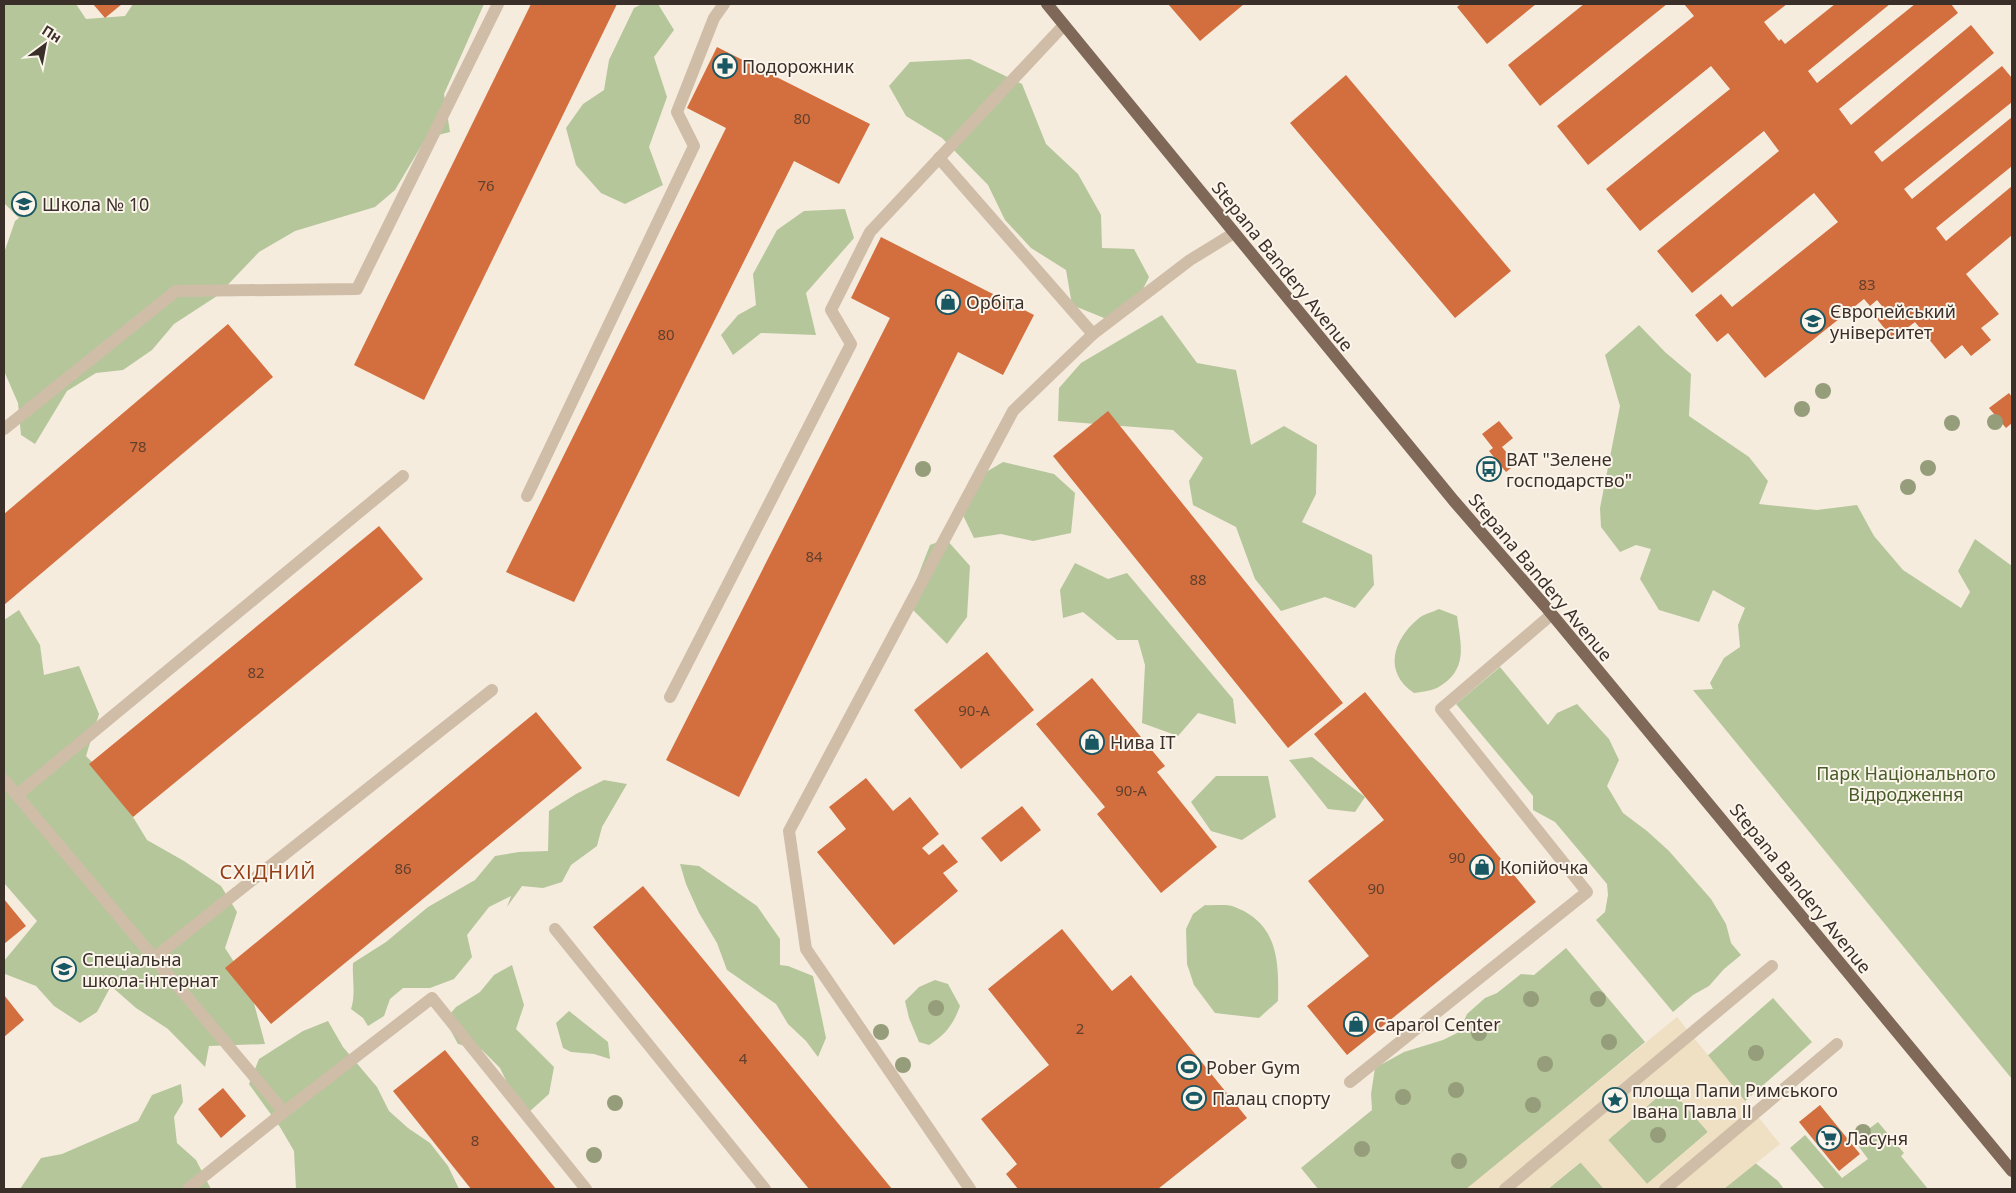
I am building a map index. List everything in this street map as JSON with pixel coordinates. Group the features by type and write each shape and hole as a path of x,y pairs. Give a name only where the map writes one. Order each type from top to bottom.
{"main road":[{"name":"Stepana Bandery Avenue","path":"1047,4 1454,502 1551,615 2012,1171"}],"street":[{"path":"4,429 176,291 357,289 498,4"},
{"path":"528,496 694,146 677,112 714,18 724,4"},
{"path":"670,697 851,344 831,310 870,232 1064,25"},
{"path":"939,158 1093,334"},
{"path":"970,1189 806,949 789,831 1013,411 1093,334 1190,260 1234,233"},
{"path":"17,795 403,476"},
{"path":"1350,1082 1587,892 1441,709 1551,615"},
{"path":"154,958 492,690"},
{"path":"4,780 284,1112"},
{"path":"555,929 765,1189"},
{"path":"1505,1189 1772,966"},
{"path":"188,1189 432,998 586,1189"},
{"path":"1665,1189 1837,1044"}],"green space":[{"path":"4,4 76,4 86,19 125,16 133,4 484,4 444,94 450,132 426,138 395,190 375,207 295,231 259,252 217,296 174,324 152,350 123,370 96,373 67,391 35,444 21,435 18,403 4,371 4,253 15,221 19,218 4,203"},
{"path":"642,4 658,4 674,30 654,57 667,97 649,147 663,185 625,204 601,193 576,165 566,128 583,104 604,90 609,60 634,8"},
{"path":"970,59 1022,84 1046,144 1078,174 1101,215 1102,248 1134,249 1149,277 1136,303 1109,320 1072,305 1066,270 1031,248 1005,220 988,185 942,138 906,116 889,86 910,62"},
{"path":"845,209 854,238 806,293 816,335 761,333 733,355 721,335 738,315 756,305 753,274 777,230 804,211"},
{"path":"1162,315 1197,363 1236,370 1251,445 1284,426 1317,445 1316,494 1302,522 1372,555 1374,585 1355,608 1325,597 1281,611 1255,579 1236,527 1193,505 1189,481 1203,458 1173,430 1058,421 1059,388 1081,363"},
{"name":"Парк Національного Відродження","path":"1639,325 1665,352 1691,374 1689,416 1749,457 1768,481 1759,504 1817,510 1857,505 1874,536 1903,570 1961,608 1970,592 1958,571 1975,539 2012,566 2012,1079 1693,690 1713,689 1710,683 1724,658 1740,647 1738,625 1745,608 1713,590 1699,622 1659,610 1640,579 1651,549 1636,545 1620,552 1601,527 1600,508 1620,406 1605,355"},
{"path":"1003,462 1054,474 1075,493 1071,533 1033,541 1001,534 974,538 958,505 971,481"},
{"path":"946,539 970,566 967,617 947,644 907,604 930,545"},
{"path":"1075,563 1108,579 1127,573 1233,699 1236,724 1198,713 1178,736 1142,723 1145,665 1138,640 1117,640 1083,612 1063,618 1060,590"},
{"path":"1439,609 1457,616 1461,647 1458,665 1447,681 1437,688 1414,693 1404,685 1398,676 1395,656 1402,636 1409,627 1425,614"},
{"path":"19,610 40,645 44,675 79,666 99,714 86,756 111,781 147,840 184,861 221,886 237,912 225,948 249,985 265,1044 209,1046 205,1067 168,1029 136,1008 111,986 97,1012 80,1023 54,1006 36,986 5,974 4,961 37,921 4,883 4,620"},
{"path":"1500,667 1548,725 1557,713 1577,704 1609,739 1619,760 1607,786 1623,813 1669,851 1711,899 1726,924 1731,943 1741,955 1724,969 1709,986 1693,995 1673,1012 1596,920 1605,912 1608,895 1607,884 1555,822 1533,810 1533,796 1456,704"},
{"path":"1312,757 1365,797 1355,812 1328,809 1289,760"},
{"path":"1216,776 1268,776 1276,817 1242,840 1211,831 1191,802"},
{"path":"604,780 627,784 602,827 597,846 571,865 562,882 543,888 522,886 507,907 511,896 489,907 467,935 472,957 454,979 430,988 403,988 390,999 384,1016 368,1026 363,1018 351,1009 354,992 353,963 386,942 428,907 475,880 495,856 519,852 548,851 549,811 576,794"},
{"path":"680,864 699,866 757,906 780,939 780,965 788,966 813,976 826,1038 818,1057 806,1041 788,1024 776,1004 727,970 717,943 699,913 686,884"},
{"path":"1205,905 1232,906 1247,913 1259,922 1273,944 1278,971 1278,1001 1259,1018 1215,1013 1194,985 1187,964 1186,929 1193,914"},
{"path":"1566,948 1645,1042 1468,1189 1318,1189 1301,1168 1372,1110 1371,1094 1375,1068 1404,1052 1443,1040 1459,1032 1467,1014 1485,998 1497,993 1521,974 1534,975"},
{"path":"512,965 524,1005 516,1029 554,1067 549,1094 529,1112 512,1093 500,1068 482,1050 458,1044 445,1020 456,1007 480,992 494,975"},
{"path":"935,980 948,984 960,1006 955,1019 948,1028 929,1045 919,1042 909,1018 905,1001 919,987"},
{"path":"1773,998 1812,1042 1744,1102 1705,1058"},
{"path":"569,1011 608,1042 610,1059 594,1054 571,1052 563,1048 556,1023"},
{"path":"328,1021 343,1047 377,1087 389,1111 408,1128 430,1143 448,1166 459,1189 296,1189 294,1151 280,1127 249,1084 259,1059 303,1031"},
{"path":"181,1084 183,1102 174,1117 177,1143 196,1160 211,1189 20,1189 41,1158 62,1154 138,1121 152,1095"},
{"path":"1669,1087 1708,1132 1647,1184 1608,1140"},
{"path":"1878,1122 1904,1153 1901,1156 1928,1189 1825,1189 1790,1148 1805,1135 1842,1178 1868,1159 1854,1140"},
{"path":"1581,1162 1604,1189 1548,1189"},
{"path":"1754,1162 1778,1181 1784,1189 1712,1189"}],"shaded area":[{"name":"площа Папи Римського Івана Павла ІІ","path":"1677,1017 1780,1144 1724,1189 1604,1189 1580,1162 1548,1189 1466,1189","holes":["1669,1087 1708,1132 1647,1184 1608,1140"]}],"building":[{"path":"93,4 122,4 105,18"},
{"path":"531,4 617,4 424,400 354,365"},
{"path":"1168,4 1244,4 1200,41"},
{"path":"1461,4 1536,4 1487,44 1457,7"},
{"path":"1584,4 1667,4 1540,106 1508,65"},
{"path":"1684,4 1787,4 1764,22 1779,41 1781,39 1785,44 1835,4 1890,4 1808,71 1817,83 1915,4 1951,4 1958,13 1839,109 1851,125 1971,25 1994,53 1874,152 1882,162 2002,66 2012,78 2012,102 1904,189 1912,199 2012,117 2012,166 1936,228 1946,241 2012,186 2012,235 1966,274 1999,314 1981,328 1991,340 1971,356 1962,345 1945,359 1915,322 1893,339 1877,319 1886,311 1877,300 1870,306 1864,299 1765,378 1728,333 1717,342 1695,315 1721,294 1732,307 1838,222 1814,193 1692,293 1657,251 1779,151 1764,131 1640,231 1606,189 1730,89 1711,66 1588,165 1557,126 1694,16"},
{"path":"717,47 870,124 839,184 794,161 574,602 506,572 726,128 687,108"},
{"path":"1346,75 1511,271 1455,318 1290,123"},
{"path":"881,237 1034,315 1003,375 958,352 739,797 666,760 890,318 851,298"},
{"path":"228,324 273,377 4,605 4,514"},
{"path":"2009,393 2012,397 2012,423 2006,428 1989,408"},
{"path":"1108,411 1343,703 1288,748 1053,456"},
{"path":"1499,421 1513,438 1502,447 1516,464 1506,472 1489,451 1493,448 1482,434"},
{"path":"379,526 423,579 133,817 89,764"},
{"path":"987,652 1034,710 961,769 914,710"},
{"path":"1092,678 1165,766 1157,772 1217,847 1161,893 1097,814 1105,807 1036,724"},
{"path":"1365,692 1536,902 1347,1055 1307,1006 1369,956 1308,881 1384,820 1314,734"},
{"path":"536,712 582,768 271,1024 225,968"},
{"path":"866,778 893,811 910,797 939,834 922,848 929,855 943,844 958,862 943,873 958,891 894,945 817,852 846,829 829,807"},
{"path":"1022,806 1041,830 1001,862 981,838"},
{"path":"643,886 892,1189 809,1189 593,927"},
{"path":"4,899 26,926 4,944"},
{"path":"1062,929 1112,991 1131,975 1247,1118 1158,1189 1018,1189 1006,1174 1017,1164 981,1119 1049,1065 988,989"},
{"path":"4,995 24,1020 4,1037"},
{"path":"445,1050 556,1189 471,1189 393,1091"},
{"path":"223,1088 246,1116 221,1138 198,1109"},
{"name":"Ласуня","path":"1820,1105 1860,1154 1839,1171 1799,1122"}],"place":[{"name":"Подорожник","path":"725,66"},
{"name":"Школа № 10","path":"24,204"},
{"name":"Орбіта","path":"948,302"},
{"name":"Європейський університет","path":"1813,321"},
{"name":"ВАТ \"Зелене господарство\"","path":"1489,469"},
{"name":"Нива IT","path":"1092,742"},
{"name":"Копійочка","path":"1482,867"},
{"name":"Спеціальна школа-інтернат","path":"64,969"},
{"name":"Caparol Center","path":"1356,1024"},
{"name":"Pober Gym","path":"1189,1067"},
{"name":"Палац спорту","path":"1194,1098"},
{"name":"площа Папи Римського Івана Павла ІІ","path":"1615,1100"},
{"name":"Ласуня","path":"1829,1138"}],"district":[{"name":"СХІДНИЙ","path":"268,871"}]}
